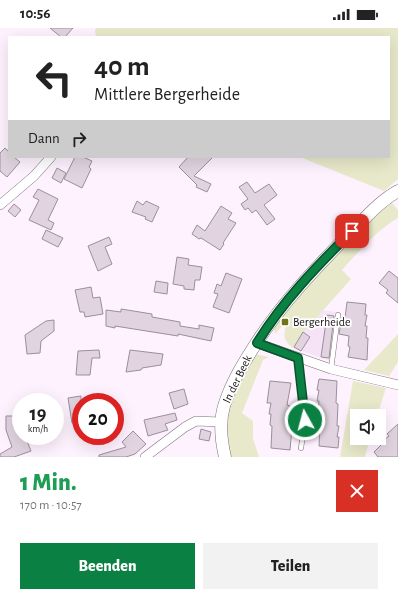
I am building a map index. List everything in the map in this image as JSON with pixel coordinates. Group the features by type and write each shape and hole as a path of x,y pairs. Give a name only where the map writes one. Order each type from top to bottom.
{"street":[{"path":"0,205 34,176 50,158"},
{"name":"In der Beek","path":"225,457 220,422 224,405 242,364 280,309 304,280 380,203 398,191"},
{"path":"257,343 331,369 398,385"},
{"path":"145,457 185,427 196,421 220,422"}],"lane":[{"path":"331,369 338,315"},
{"path":"298,358 305,420 301,448"}],"shaded area":[{"path":"323,310 336,312 330,361 293,348 303,333"}],"green space":[{"path":"96,28 398,28 398,179 384,191 302,158 390,158 390,36 96,36"},
{"path":"392,203 398,210 398,218 375,235 342,270 351,279 303,333 293,348 286,341 284,334 290,317 275,334 273,326 301,291 379,211"},
{"path":"398,334 398,362 389,376 364,370"},
{"path":"255,354 269,357 263,360 242,413 253,421 253,438 259,457 230,457 227,441 228,414 235,391"},
{"path":"353,381 386,388 379,409 350,409 350,445 368,445 365,457 340,457"}],"building":[{"path":"50,28 73,28 66,36 60,36"},
{"path":"5,148 8,151 8,158 15,158 20,162 7,177 0,171 0,153"},
{"path":"74,158 85,158 92,161 89,167 91,169 82,188 64,179"},
{"path":"187,158 212,158 194,176 211,184 207,192 196,187 197,185 179,167"},
{"path":"57,168 66,173 61,183 52,178"},
{"path":"247,182 255,193 269,184 277,195 264,205 275,219 267,225 256,210 252,213 248,208 245,210 241,204 248,199 239,187"},
{"path":"38,189 58,199 48,220 54,223 51,230 29,220 39,200 33,197"},
{"path":"137,201 143,205 146,201 159,207 152,222 145,219 146,217 132,212"},
{"path":"14,204 21,210 15,217 8,211"},
{"path":"221,206 232,213 228,219 236,223 220,250 192,234 197,225 205,231"},
{"path":"46,230 63,238 58,247 42,239"},
{"path":"109,237 112,244 105,247 112,264 98,271 88,246"},
{"path":"177,257 189,259 188,265 202,267 200,280 195,280 194,290 184,289 184,286 173,284"},
{"path":"389,271 398,278 398,303 386,293 388,290 379,283"},
{"path":"226,273 242,279 229,313 213,307 218,294 214,293 217,284 221,286"},
{"path":"156,281 168,283 167,294 154,292"},
{"path":"91,287 93,298 100,297 103,314 85,317 84,312 80,312 75,290"},
{"path":"347,302 366,304 365,315 367,315 365,326 367,326 366,338 368,338 367,360 348,357 350,347 348,346 349,336 339,334 342,317 345,318"},
{"path":"121,309 152,314 152,317 180,322 180,326 199,329 199,325 214,328 211,341 178,334 178,336 115,326 115,328 106,326 106,310 121,312"},
{"path":"327,315 334,316 329,358 321,357"},
{"path":"54,320 54,331 41,341 40,353 27,354 25,335 46,321"},
{"path":"303,332 310,337 301,351 294,347"},
{"path":"99,350 100,358 92,358 90,375 76,375 78,351"},
{"path":"130,350 163,354 161,365 126,372"},
{"path":"319,379 337,381 337,426 339,426 337,437 339,437 338,448 319,446 320,423 318,423 320,412 318,412 319,401 317,401 319,390 317,390"},
{"path":"270,381 291,383 287,405 290,406 290,428 292,428 290,450 271,448 272,426 270,425 271,414 269,414 271,403 267,403"},
{"path":"184,389 188,404 174,409 169,393"},
{"path":"72,397 72,423 68,398"},
{"path":"175,413 177,420 165,424 168,430 148,436 144,420"},
{"path":"6,416 12,416 12,445 29,445 31,451 14,457 0,457 0,454 12,447 6,430"},
{"path":"398,424 398,457 378,457 374,452 381,445 386,445 386,438 389,436 387,434"},
{"path":"201,429 211,432 209,441 199,439"},
{"path":"133,431 146,444 135,454 126,457 99,457 99,455 126,447 124,444 124,440"}],"place":[{"name":"Bergerheide","path":"285,322"}],"route":[{"path":"305,420 298,358 257,343 267,326 304,280 352,231"}]}
